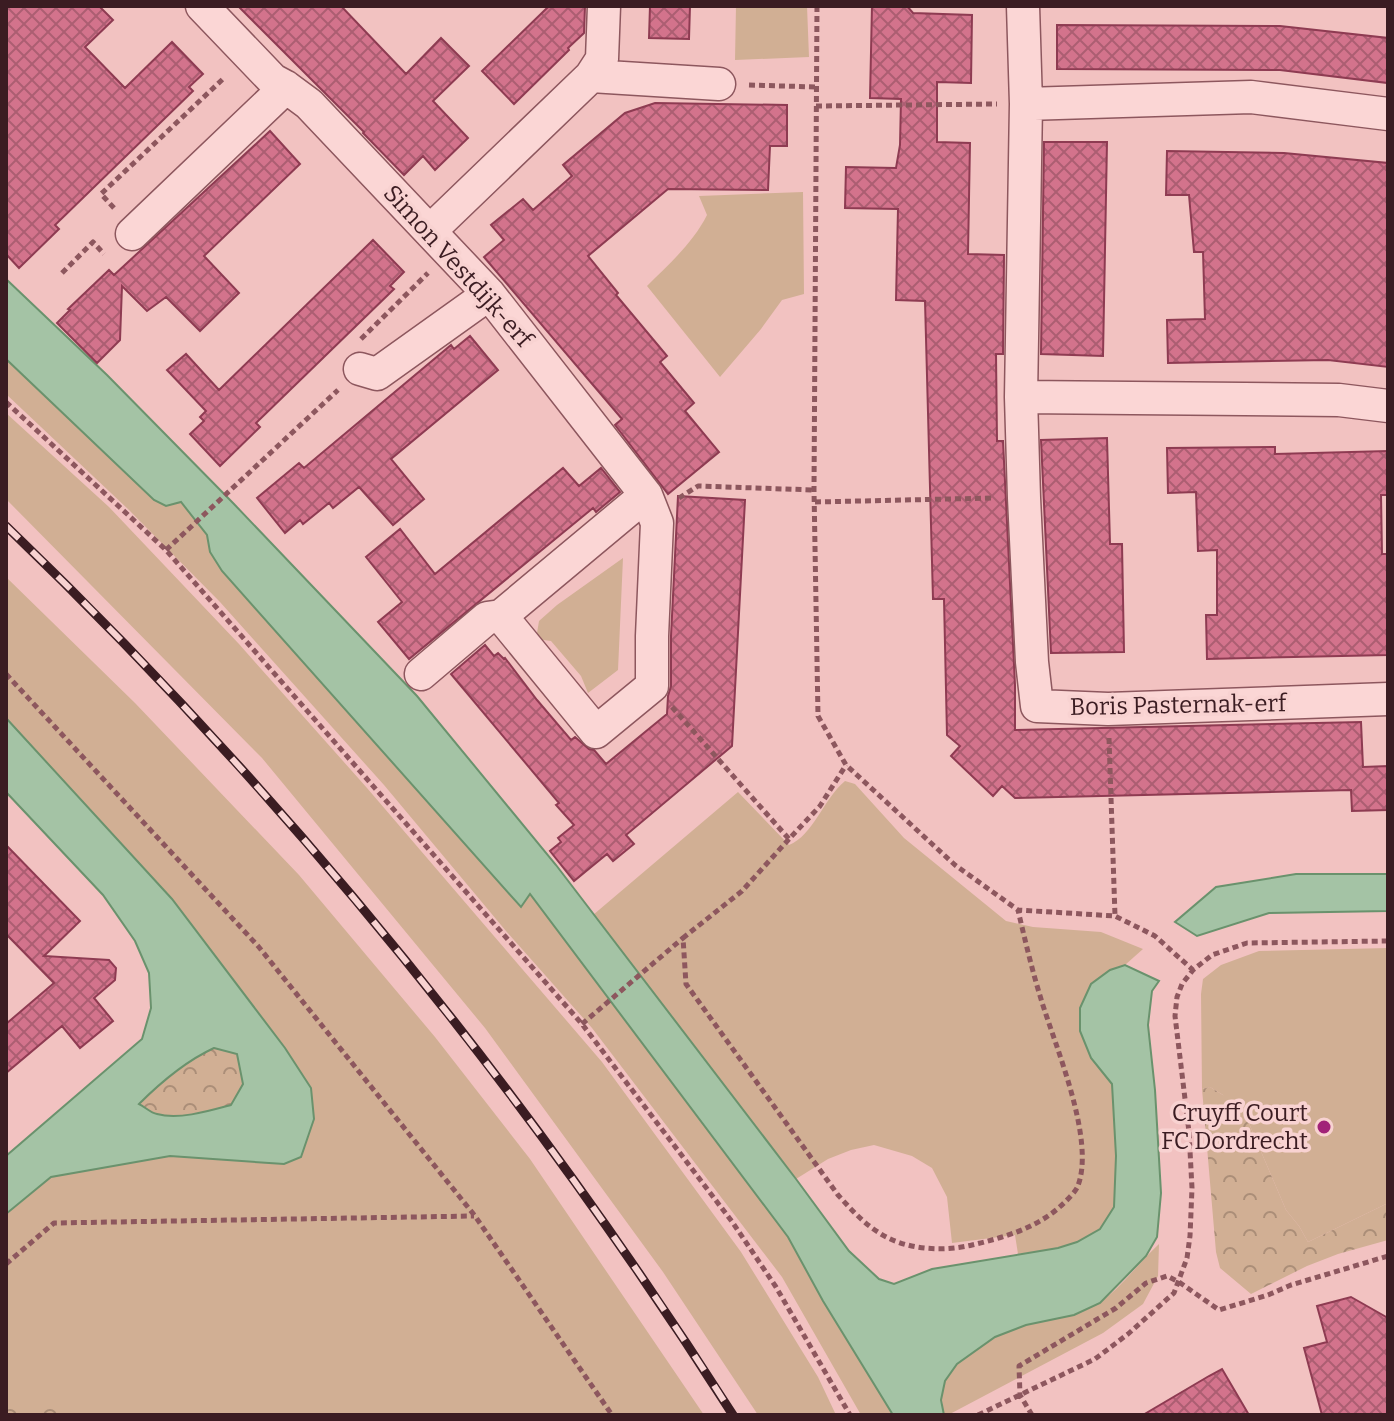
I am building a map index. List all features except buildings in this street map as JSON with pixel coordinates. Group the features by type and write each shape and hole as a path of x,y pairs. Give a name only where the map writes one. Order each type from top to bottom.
{"street":[{"name":"Simon Vestdijk-erf","path":"202,6 273,80 309,104 489,294 646,495 657,523 652,686"},
{"path":"440,241 591,76 602,59 604,6"},
{"name":"Boris Pasternak-erf","path":"1023,6 1026,104 1021,397 1032,662 1037,706 1108,709 1388,699"},
{"path":"591,76 719,84"},
{"path":"118,228 286,87"},
{"path":"1026,104 1251,97 1388,114"},
{"path":"360,369 377,374 489,294"},
{"path":"1021,397 1339,400 1388,406"},
{"path":"421,674 487,618 501,616 646,495"},
{"path":"501,616 596,732 652,686"}],"path":[{"path":"817,6 814,490 818,716 846,765 955,865 1018,910 1115,916 1155,936 1193,970"},
{"path":"93,242 106,256 118,228 101,194 249,55"},
{"path":"719,84 816,87"},
{"path":"816,106 1026,104"},
{"path":"62,273 93,242 118,228"},
{"path":"166,550 360,369 352,348 440,241"},
{"path":"6,402 166,550 582,1024 733,1223 776,1287 850,1415"},
{"path":"646,495 680,498 698,486 814,490"},
{"path":"815,502 1024,498"},
{"path":"6,674 258,946 475,1216 612,1415"},
{"path":"652,686 789,839"},
{"path":"1108,709 1115,916"},
{"path":"582,1024 742,891 820,806 846,765"},
{"path":"683,938 686,984 838,1195 859,1218 880,1234 901,1242 930,1249 969,1246 1033,1226 1054,1213 1076,1190 1082,1168 1081,1140 1074,1103 1040,996 1018,910"},
{"path":"978,1415 1095,1359 1174,1293 1187,1258 1192,1188 1189,1132 1175,1016 1182,984 1193,970 1212,955 1247,943 1388,941"},
{"path":"6,1264 54,1223 475,1216"},
{"path":"1032,1415 1020,1395 1019,1366 1116,1308 1146,1283 1167,1276 1219,1310 1388,1256"}],"green space":[{"path":"736,6 807,6 809,57 735,60"},
{"path":"803,192 804,294 782,300 720,377 647,286 680,253 707,215 699,196"},
{"path":"6,359 154,500 181,502 207,535 210,552 222,571 520,906 530,894 788,1237 893,1415 861,1415 782,1277 592,1028 384,785 220,602 129,510 6,394"},
{"path":"6,413 109,507 239,644 602,1062 741,1252 818,1377 836,1415 758,1415 663,1272 485,1028 262,758 6,499"},
{"path":"623,558 618,670 588,693 581,676 551,641 536,639 539,621"},
{"path":"6,577 135,703 299,875 435,1037 530,1159 704,1415 6,1415 6,1214 51,1177 171,1156 285,1164 301,1157 314,1119 311,1088 285,1048 172,899 6,718"},
{"path":"845,781 855,784 904,838 1006,921 1033,927 1101,932 1143,949 1125,965 1110,970 1091,1058 1112,1084 1116,1156 1114,1207 1100,1229 1077,1242 1018,1254 1015,1235 952,1243 947,1197 932,1168 912,1156 874,1145 828,1159 796,1179 593,915 738,792 789,845 805,834"},
{"name":"Cruyff Court FC Dordrecht","path":"1388,948 1388,1203 1308,1242 1286,1210 1248,1121 1223,1095 1210,1087 1202,1089 1203,979 1221,965 1259,951"},
{"path":"214,1048 237,1053 243,1084 231,1105 182,1116 163,1116 139,1103 184,1066"},
{"path":"1210,1087 1228,1096 1248,1121 1286,1210 1308,1242 1388,1203 1388,1240 1307,1266 1251,1294 1220,1268 1202,1089"},
{"path":"1159,1244 1158,1276 1143,1304 1103,1333 944,1415 944,1383 953,1369 971,1352 993,1338 1016,1329 1072,1315 1097,1304 1113,1292"},
{"path":"71,1404 72,1415 6,1415 6,1405"}],"shaded area":[{"path":"6,279 107,375 417,696 556,865 849,1251 879,1279 894,1284 932,1269 1058,1248 1100,1229 1114,1207 1116,1156 1112,1084 1091,1058 1080,1031 1080,1008 1091,984 1110,970 1125,965 1159,981 1152,991 1148,1025 1161,1193 1157,1237 1146,1256 1100,1303 1074,1315 1026,1325 995,1337 957,1364 945,1381 941,1400 944,1415 893,1415 788,1237 530,894 521,907 222,571 210,552 207,535 181,502 166,506 154,500 6,359"},
{"path":"6,718 172,899 285,1048 311,1088 314,1119 301,1157 284,1164 170,1156 51,1177 6,1214 6,1156 142,1039 151,1008 149,973 135,941 103,895 6,792","holes":["214,1048 237,1054 243,1084 231,1105 194,1114 166,1116 139,1104 174,1073 204,1053"]},
{"path":"1296,874 1388,874 1388,911 1269,913 1197,936 1175,922 1216,887"}],"railway":[{"path":"6,526 108,627 207,732 396,949 571,1177 733,1415"}],"place":[{"name":"Cruyff Court FC Dordrecht","path":"1324,1127"}]}
